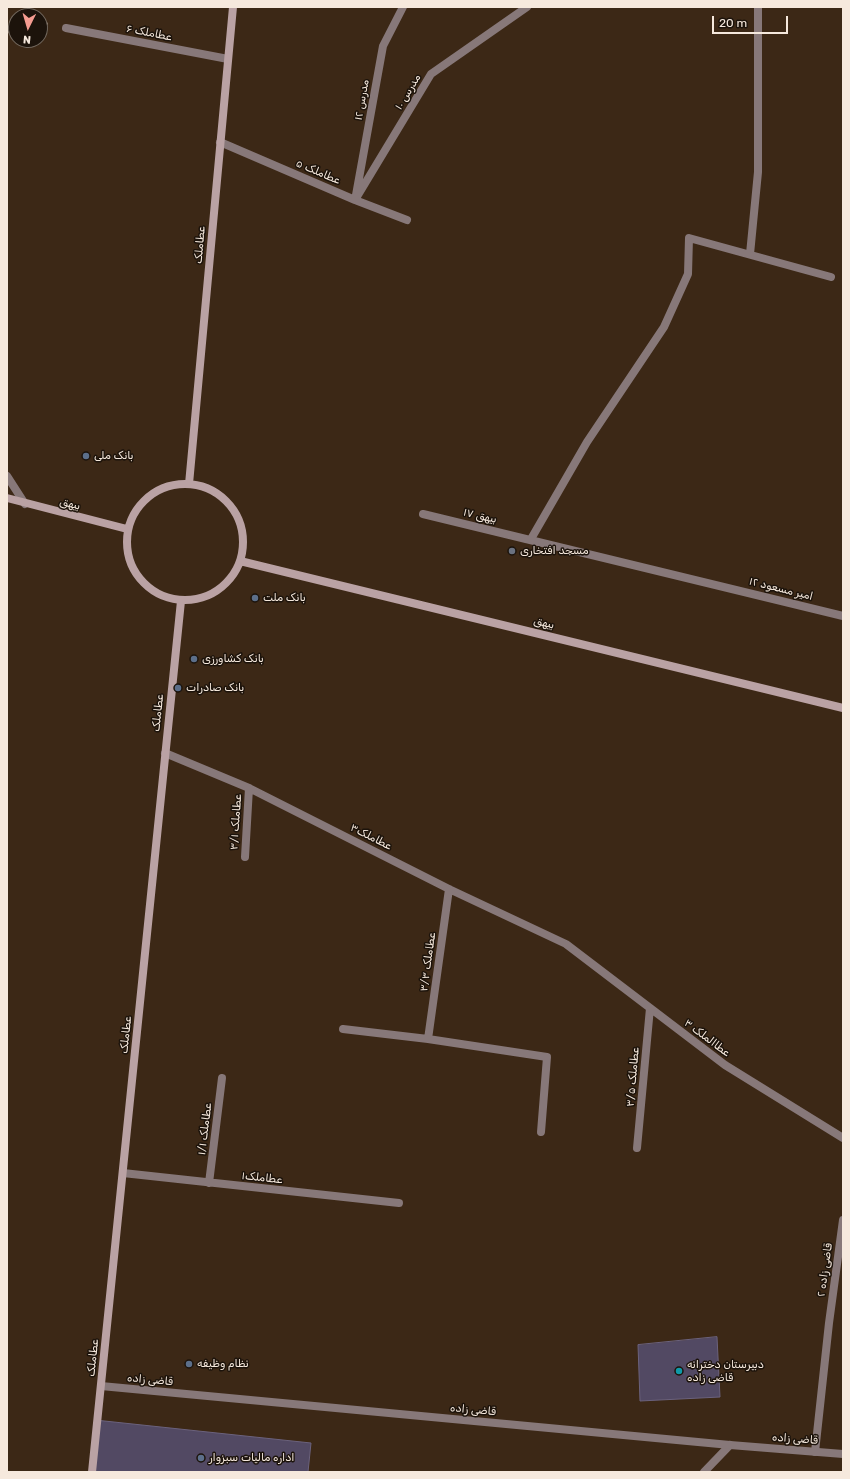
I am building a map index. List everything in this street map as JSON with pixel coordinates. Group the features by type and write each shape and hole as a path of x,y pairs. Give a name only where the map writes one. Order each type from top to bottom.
{"main road":[{"name":"عطاملک","path":"189,484 232,7"},
{"path":"189,484 206,488 222,497 233,510 241,526 243,543 240,561 232,576 218,590 201,599 181,601 161,596 145,585 132,569 126,550 128,530 134,514 148,498 157,491 173,485 189,484"},
{"name":"بیهق","path":"7,498 128,530"},
{"name":"بیهق","path":"240,561 842,706"},
{"name":"عطاملک","path":"92,1472 181,601"}],"street":[{"name":"مدرس ۱۲","path":"355,200 383,46 403,7"},
{"name":"مدرس ۱۰","path":"355,200 431,74 527,7"},
{"path":"750,254 758,172 758,7"},
{"name":"عطاملک ۶","path":"66,28 228,59"},
{"name":"عطاملک ۵","path":"220,142 355,200 407,220"},
{"path":"531,539 587,442 664,327 688,274 689,238 831,277"},
{"path":"7,476 25,504"},
{"name":"بیهق ۱۷","path":"423,514 713,584"},
{"name":"امیر مسعود ۱۲","path":"713,584 843,616"},
{"name":"عطاملک۳","path":"165,753 249,788 449,889 566,944"},
{"name":"عطاملک ۳/۱","path":"245,857 249,788"},
{"name":"عطاملک ۳/۳","path":"428,1039 449,889"},
{"name":"عطاالملک ۳","path":"566,944 725,1065 843,1138"},
{"name":"عطاملک ۳/۵","path":"637,1148 650,1008"},
{"path":"343,1029 428,1039 547,1057 541,1132"},
{"name":"عطاملک ۱/۱","path":"209,1183 222,1078"},
{"name":"عطاملک۱","path":"123,1173 399,1203"},
{"name":"قاضی زاده ۲","path":"815,1452 829,1323 843,1220"},
{"name":"قاضی زاده","path":"101,1386 730,1445 843,1454"},
{"path":"704,1472 730,1445"}],"building":[{"name":"دبیرستان دخترانه قاضی زاده","path":"717,1337 720,1397 640,1401 638,1345"},
{"name":"اداره مالیات سبزوار","path":"95,1420 311,1443 308,1472 91,1472"}],"place":[{"name":"بانک ملی","path":"86,456"},
{"name":"مسجد افتخاری","path":"512,551"},
{"name":"بانک ملت","path":"255,598"},
{"name":"بانک کشاورزی","path":"194,659"},
{"name":"بانک صادرات","path":"178,688"},
{"name":"نظام وظیفه","path":"189,1364"},
{"name":"دبیرستان دخترانه قاضی زاده","path":"679,1371"},
{"name":"اداره مالیات سبزوار","path":"201,1458"}]}
